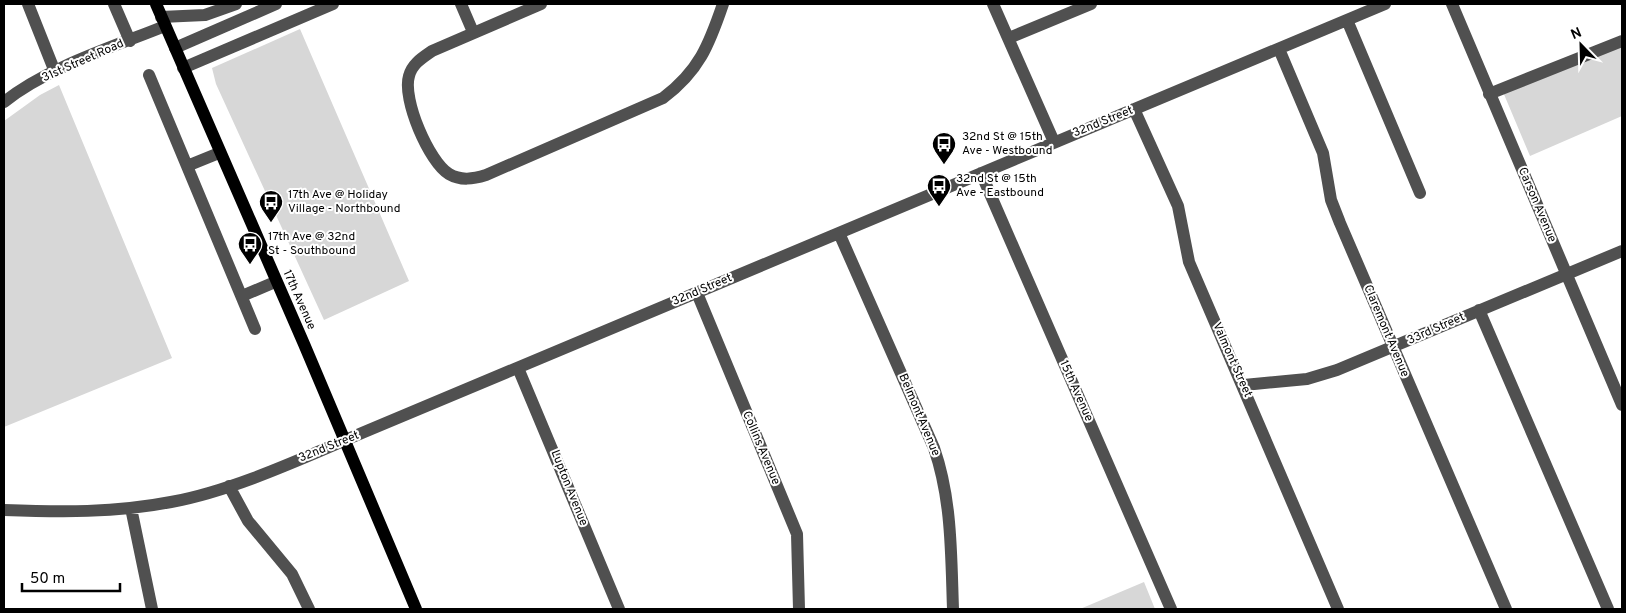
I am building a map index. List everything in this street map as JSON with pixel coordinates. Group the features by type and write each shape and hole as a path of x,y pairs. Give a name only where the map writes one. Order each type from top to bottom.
{"main road":[{"name":"17th Avenue","path":"156,4 416,609"}],"street":[{"path":"28,4 55,72"},
{"path":"114,4 130,41"},
{"path":"163,22 206,15 236,4"},
{"path":"175,48 276,4"},
{"path":"183,68 333,4"},
{"path":"461,4 473,32"},
{"path":"541,4 446,44 417,61 409,76 407,92 428,148 440,167 453,176 468,179 495,171 663,98 686,78 700,60 710,41 723,4"},
{"path":"994,4 1054,142"},
{"path":"1009,38 1091,4"},
{"name":"32nd Street","path":"4,510 90,512 131,508 172,502 229,486 518,368 1385,4"},
{"name":"Carson Avenue","path":"1452,4 1622,405"},
{"path":"1347,20 1420,193"},
{"name":"31st Street Road","path":"4,102 23,88 55,72 130,41 163,22"},
{"path":"1489,94 1622,41"},
{"name":"Claremont Avenue","path":"1279,48 1323,153 1331,200 1340,223 1506,609"},
{"path":"149,75 256,329"},
{"name":"Valmont Street","path":"1134,109 1178,206 1189,262 1244,385 1338,609"},
{"path":"187,166 219,152"},
{"name":"15th Avenue","path":"981,173 1171,609"},
{"name":"Belmont Avenue","path":"839,233 934,448 943,474 948,504 953,609"},
{"name":"33rd Street","path":"1244,385 1322,375 1394,347 1622,251"},
{"path":"242,296 275,282"},
{"name":"Collins Avenue","path":"697,292 797,534 799,609"},
{"path":"1479,310 1608,609"},
{"name":"Lupton Avenue","path":"518,368 619,609"},
{"path":"229,486 248,521 292,574 308,609"},
{"path":"131,508 152,609"}],"shaded area":[{"path":"300,29 409,281 324,320 216,84 212,68"},
{"path":"1622,45 1622,116 1530,156 1503,92"},
{"path":"59,85 172,358 4,427 4,121 40,95"},
{"path":"1144,582 1155,609 1080,609"}],"place":[{"name":"32nd St @ 15th Ave - Westbound","path":"944,165"},
{"name":"32nd St @ 15th Ave - Eastbound","path":"939,207"},
{"name":"17th Ave @ Holiday Village - Northbound","path":"271,223"},
{"name":"17th Ave @ 32nd St - Southbound","path":"250,265"}]}
